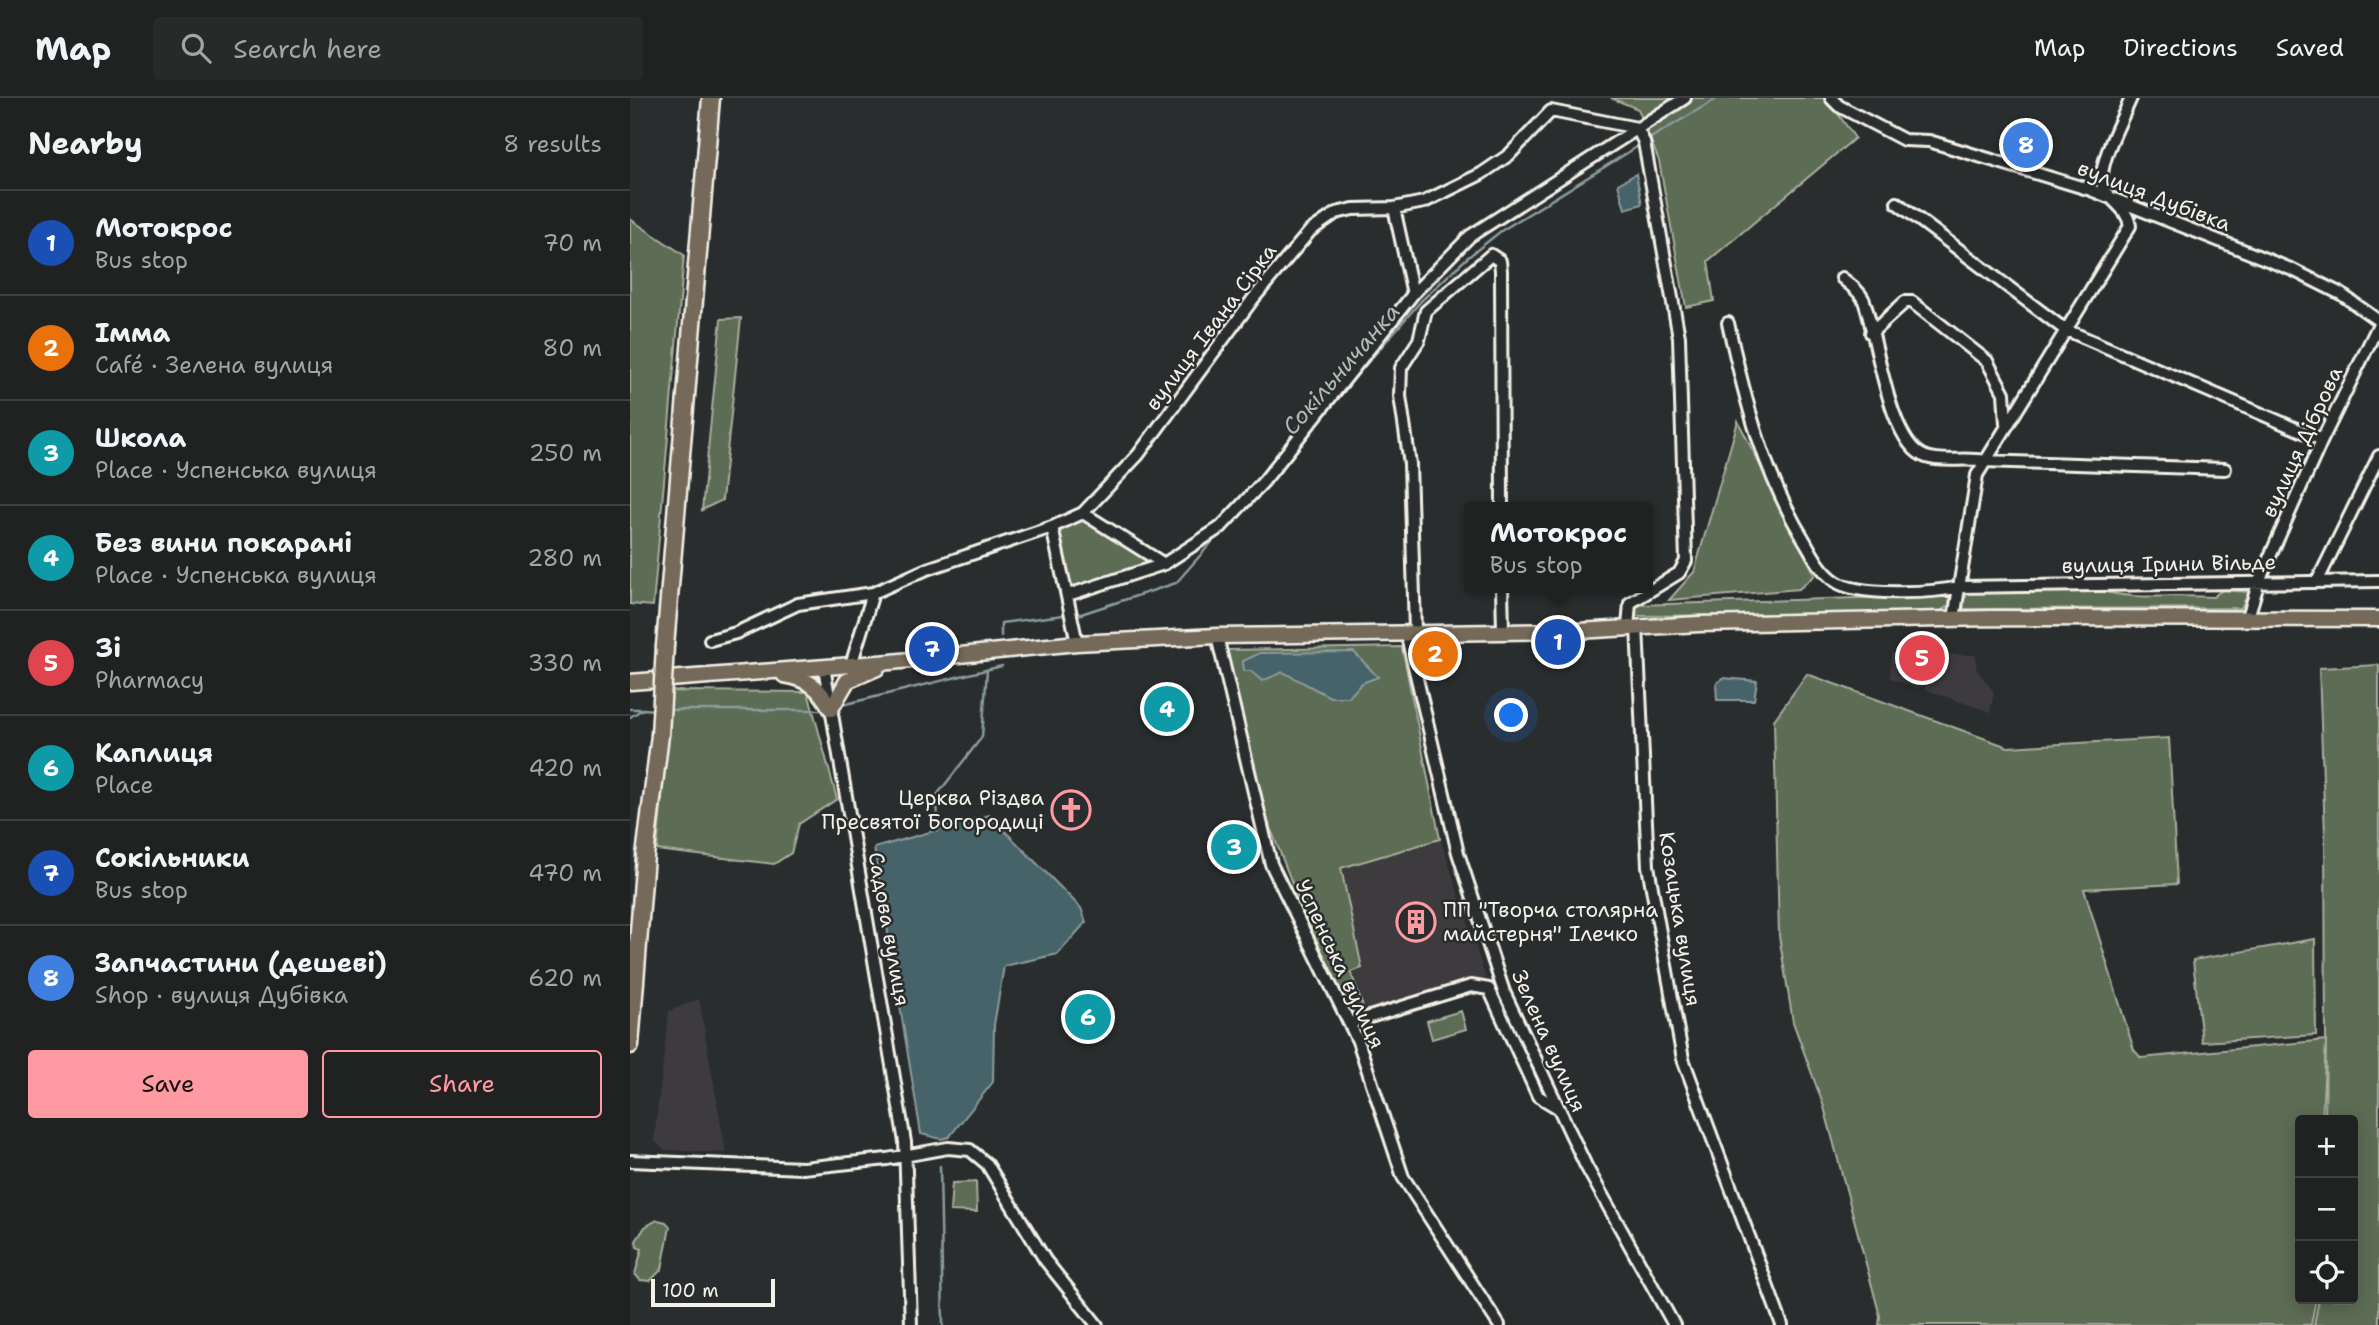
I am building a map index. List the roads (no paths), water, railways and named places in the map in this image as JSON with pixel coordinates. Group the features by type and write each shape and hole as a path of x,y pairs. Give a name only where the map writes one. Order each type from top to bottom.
{"highway":[{"path":"630,1045 645,856 660,735 665,646 711,98"}],"main road":[{"path":"630,682 891,662 1077,643 1217,636 1503,629 1578,631 1633,626 1954,619 2379,619"},
{"path":"831,709 847,681 891,662"},
{"path":"765,671 808,681 820,689 831,709"}],"street":[{"path":"1068,595 1164,564 1221,527 1264,481 1413,294 1470,236 1685,98"},
{"name":"вулиця Дубівка","path":"1831,98 1839,106 1904,139 1929,141 2091,190 2113,201 2294,270 2341,294 2379,323"},
{"path":"1954,619 1977,475 2064,329 2130,226 2129,216 2103,187 2100,172 2131,98"},
{"name":"вулиця Івана Сірка","path":"710,640 736,633 798,604 873,593 927,569 1052,527 1083,513 1138,455 1253,299 1310,231 1336,213 1353,209 1394,208 1424,202 1481,174 1509,155 1551,111 1637,128"},
{"path":"1637,128 1644,142 1679,337 1686,561 1679,573 1653,589"},
{"path":"1897,204 2064,329 2322,440"},
{"path":"1394,208 1413,294"},
{"name":"Зелена вулиця","path":"1502,502 1501,271 1495,256 1484,258 1426,311 1419,340 1401,368 1400,396 1410,464 1410,631 1458,853 1501,986 1586,1166 1674,1325"},
{"path":"1842,278 1864,298 1871,333 1899,425 1909,445 1928,458 1966,457 1984,461 2225,469"},
{"path":"1871,333 1905,302 1912,302 1987,361 2004,393 2006,425"},
{"name":"вулиця Ірини Вільде","path":"1728,323 1744,397 1765,459 1790,517 1822,570 1836,582 1854,589 1942,591 1961,587 2379,581"},
{"name":"вулиця Діброва","path":"2248,617 2259,581 2322,440 2379,323"},
{"path":"2318,580 2379,456"},
{"path":"1083,513 1164,564"},
{"path":"1052,527 1077,643"},
{"path":"851,665 873,593"},
{"path":"1502,593 1503,629"},
{"path":"1633,626 1630,603 1646,593"},
{"name":"Козацька вулиця","path":"1633,626 1648,866 1683,1059 1782,1325"},
{"name":"Успенська вулиця","path":"1217,636 1271,864 1350,1023 1403,1177 1499,1325"},
{"name":"Садова вулиця","path":"824,667 906,1156 911,1325"},
{"path":"1350,1023 1471,986 1489,989 1501,986"},
{"path":"1489,989 1538,1096 1558,1108"},
{"path":"630,1161 803,1168 906,1156 948,1148 970,1150 981,1156 1045,1260 1097,1325"}],"water":[{"path":"1636,174 1642,204 1625,209 1618,184"},
{"path":"1354,652 1378,677 1362,683 1349,697 1330,697 1283,672 1262,681 1251,671 1244,671 1243,661 1260,653"},
{"path":"1723,678 1757,681 1754,700 1717,700 1716,684"},
{"path":"989,815 1081,908 1086,922 1058,954 1004,966 994,1025 993,1082 949,1137 941,1139 921,1134 874,848"}],"waterway":[{"name":"Сокільничанка","path":"1649,139 1718,98"},
{"name":"Сокільничанка","path":"1338,397 1421,301 1467,258 1501,231 1640,145"},
{"name":"Сокільничанка","path":"1078,615 1176,583 1219,534"},
{"path":"1001,636 1001,623 1064,615"},
{"path":"842,705 1002,666"},
{"path":"938,831 937,795 982,737 987,670"},
{"path":"630,709 641,709"},
{"path":"630,717 643,709 656,710"},
{"path":"666,710 820,710"},
{"path":"940,1166 943,1325"}],"place":[{"name":"Запчастини (дешеві)","path":"2026,145"},
{"name":"Мотокрос","path":"1558,642"},
{"name":"Сокільники","path":"932,649"},
{"name":"Імма","path":"1435,654"},
{"name":"3і","path":"1922,658"},
{"name":"Без вини покарані","path":"1167,709"},
{"name":"Церква Різдва Пресвятої Богородиці","path":"1071,810"},
{"name":"Школа","path":"1234,847"},
{"name":"ПП \"Творча столярна майстерня\" Ілечко","path":"1416,922"},
{"name":"Каплиця","path":"1088,1017"}]}
